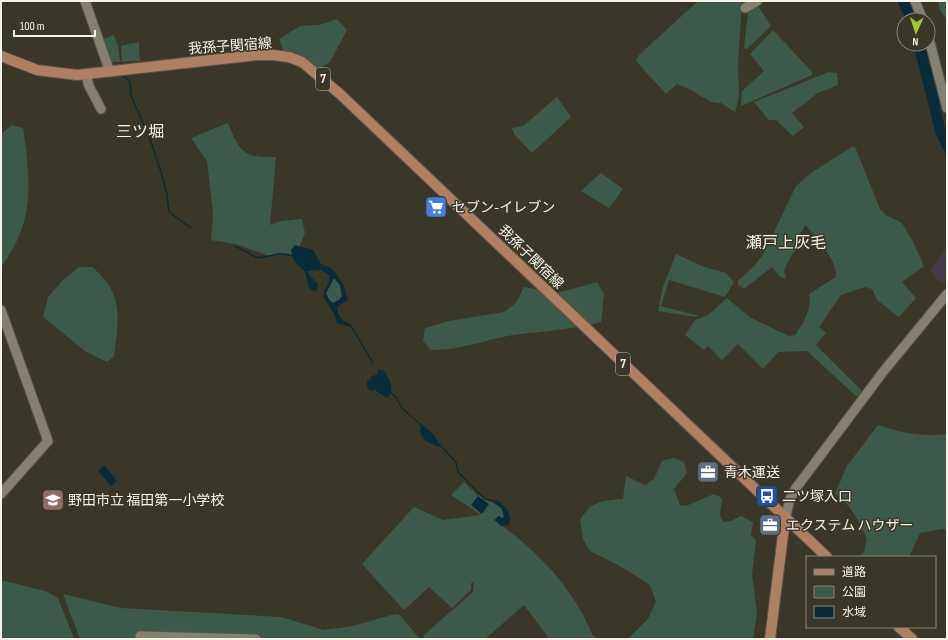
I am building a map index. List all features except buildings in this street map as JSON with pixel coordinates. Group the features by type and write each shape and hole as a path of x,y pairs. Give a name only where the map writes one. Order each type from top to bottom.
{"main road":[{"name":"我孫子関宿線","path":"1,56 48,73 86,75 256,55 289,58 309,67 785,519 826,556"},
{"path":"770,639 785,519"},
{"path":"900,628 912,639"}],"street":[{"path":"86,1 110,72"},
{"path":"745,8 757,1"},
{"path":"915,1 920,12"},
{"path":"932,52 947,108"},
{"path":"86,75 88,83 101,109"},
{"path":"785,519 790,499 796,488 883,372 947,294"},
{"path":"1,310 48,441 1,494"},
{"path":"140,636 256,639"}],"shaded area":[{"path":"947,248 947,280 943,284 934,277 931,269"}],"green space":[{"path":"698,1 742,1 738,65 739,97 735,112 721,103 711,102 691,90 677,84 666,94 636,61 639,55"},
{"path":"938,1 947,1 947,20 940,10"},
{"path":"758,6 771,26 747,49 744,48 748,13"},
{"path":"337,19 347,30 330,62 310,74 288,62 279,39 300,26 319,25"},
{"path":"773,30 812,72 812,75 741,106 742,91 764,71 750,54"},
{"path":"114,35 118,46 120,61 122,60 121,46 139,42 140,61 112,62 104,39"},
{"path":"829,72 837,73 838,85 818,93 792,113 804,127 793,136 776,120 769,120 754,102"},
{"path":"557,97 571,117 532,153 514,134 512,128 523,126"},
{"path":"228,123 236,141 244,152 250,155 276,157 270,225 281,221 302,219 305,233 296,255 267,255 235,244 211,240 213,213 207,161 191,138"},
{"path":"12,125 23,128 28,166 28,201 20,234 1,267 1,134"},
{"path":"853,146 855,147 880,209 886,215 902,223 924,266 902,282 916,298 899,317 877,300 872,289 865,287 841,295 819,327 826,333 816,345 862,391 857,397 807,351 778,352 763,369 738,344 722,360 708,346 704,350 685,335 695,320 708,315 727,298 751,318 789,336 795,335 804,321 808,311 810,300 809,294 836,277 830,256 806,225 795,241 801,245 792,254 784,270 786,279 779,276 772,267 744,289 738,285 738,281 763,255 796,186 811,173"},
{"path":"601,173 623,189 609,208 581,191"},
{"path":"676,254 704,267 726,273 734,282 725,297 669,280 661,306 699,316 696,317 658,311 663,287"},
{"path":"79,267 92,267 102,277 110,287 117,307 118,318 114,356 107,362 85,351 43,317 48,297 63,280"},
{"path":"334,278 340,285 342,297 333,303 329,300 326,293"},
{"path":"597,282 604,294 601,322 568,329 513,335 452,349 431,350 423,341 425,328 449,321 504,312 516,303 524,287 557,293"},
{"path":"878,425 912,434 947,434 947,531 942,529 920,533 909,556 860,556 864,552 867,539 858,520 850,508 835,494 847,466"},
{"path":"674,458 684,462 687,473 674,489 680,505 686,506 714,494 722,498 720,515 723,522 731,521 741,516 753,522 751,535 756,540 752,574 757,613 753,639 625,639 629,638 648,619 656,602 650,585 620,566 590,551 583,539 580,520 584,513 593,505 603,501 623,499 626,476 645,485 654,479 662,461"},
{"path":"464,482 478,496 479,495 500,508 504,517 502,518 499,516 494,520 525,544 552,571 575,602 585,618 593,636 601,639 546,639 548,637 524,605 485,639 423,639 424,635 473,592 474,582 471,583 471,590 452,608 429,587 404,610 362,564 414,507 443,520 481,515 451,495"},
{"path":"1,580 45,591 58,598 74,639 1,639"},
{"path":"63,594 121,608 281,617 324,630 353,626 395,614 400,615 420,639 80,639"}],"water":[{"path":"897,1 909,1 914,12 902,12"},
{"path":"915,52 927,52 947,135 947,157 936,135"},
{"path":"295,245 313,250 321,264 331,268 335,272 343,284 348,300 337,307 338,314 343,320 350,324 351,327 337,323 334,314 324,298 324,291 329,282 329,275 321,270 308,271 309,275 318,284 317,290 314,291 309,288 305,271 295,262 291,250","holes":["334,278 340,285 342,296 339,300 333,303 329,300 326,293"]},
{"path":"378,369 384,371 391,384 392,388 387,398 375,390 370,391 367,386 367,381 377,374"},
{"path":"421,424 433,434 441,446 438,447 424,440 420,431"},
{"path":"104,465 117,481 111,486 98,471"},
{"path":"478,496 489,504 482,514 471,505"},
{"path":"496,500 508,511 510,522 508,525 501,526 495,520 498,516 502,518 504,517 502,508 494,503"}],"waterway":[{"path":"124,76 130,82 131,96 150,139 161,172 167,194 169,212 191,228"},
{"path":"236,247 256,257 264,257 275,254 294,255"},
{"path":"351,326 373,363"},
{"path":"390,392 397,398 401,407 421,425"},
{"path":"440,445 456,462 458,472 485,499 494,501"}],"place":[{"name":"セブン-イレブン","path":"436,207"},
{"name":"青木運送","path":"708,472"},
{"name":"二ツ塚入口","path":"767,496"},
{"name":"野田市立 福田第一小学校","path":"53,500"},
{"name":"エクステム ハウザー","path":"770,525"}],"district":[{"name":"三ツ堀","path":"140,132"},
{"name":"瀬戸上灰毛","path":"786,243"}]}
